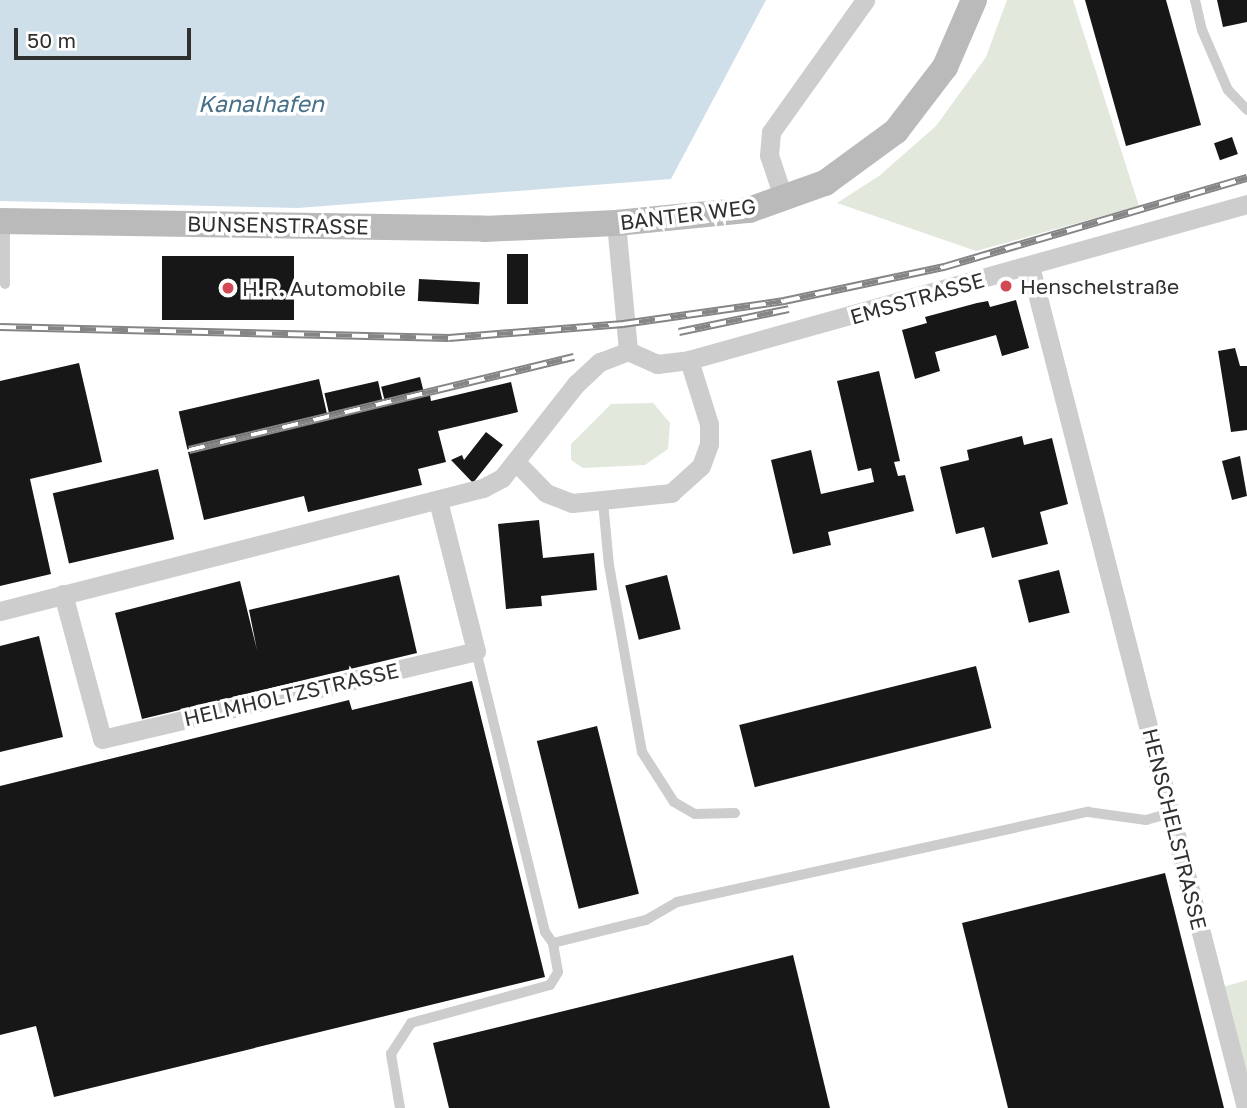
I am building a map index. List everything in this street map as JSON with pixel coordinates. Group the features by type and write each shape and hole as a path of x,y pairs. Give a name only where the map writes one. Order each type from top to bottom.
{"street":[{"path":"784,200 769,155 771,132 865,0"},
{"name":"BANTER WEG","path":"556,226 738,211 784,200 825,183 896,131 945,67 966,27 974,0"},
{"name":"EMSSTRASSE","path":"628,351 657,364 689,360 1247,204"},
{"name":"BUNSENSTRASSE","path":"3,221 556,226"},
{"path":"0,611 438,501 484,488 502,478 576,384 600,362 628,351 616,223"},
{"name":"HENSCHELSTRASSE","path":"1030,266 1246,1108"},
{"path":"516,462 546,493 572,503 603,502 671,493 701,466 709,424 689,360"},
{"path":"438,501 476,651"},
{"name":"HELMHOLTZSTRASSE","path":"63,594 102,738 476,651"}],"lane":[{"path":"1195,0 1202,30 1228,90 1247,110"},
{"path":"3,221 5,284"},
{"path":"603,502 609,565 642,752 674,802 695,814 735,813"},
{"path":"400,1108 391,1054 411,1023 550,985 558,972 553,943 545,932 476,651"},
{"path":"553,943 646,920 677,902 1088,812 1146,820 1171,813"}],"shaded area":[{"path":"1007,0 1073,0 1139,206 976,251 837,203 879,176 936,126 986,57"},
{"path":"653,403 670,423 668,449 645,465 583,468 571,460 571,444 611,404"},
{"path":"1247,980 1247,1081 1223,987"}],"water":[{"name":"Kanalhafen","path":"0,0 766,0 671,179 298,208 0,201"}],"building":[{"path":"1085,0 1166,0 1201,125 1126,146"},
{"path":"1217,0 1247,0 1247,22 1223,27"},
{"path":"1232,137 1238,154 1220,160 1214,143"},
{"path":"507,254 528,254 528,304 507,304"},
{"name":"H.R. Automobile","path":"162,256 294,256 294,320 162,320"},
{"path":"419,279 480,282 479,304 418,301"},
{"path":"1016,300 1029,348 1002,356 996,335 935,352 940,371 915,379 902,330 927,323 925,317 977,303 988,301 990,307"},
{"path":"1235,348 1240,366 1247,366 1247,430 1231,432 1218,351"},
{"path":"79,363 102,462 30,479 51,574 0,586 0,381"},
{"path":"879,371 900,461 894,462 898,476 905,475 914,511 828,532 831,545 793,554 771,460 811,450 821,494 874,482 871,468 858,471 837,381"},
{"path":"420,377 424,393 385,402 381,387"},
{"path":"319,379 328,417 187,449 179,411"},
{"path":"378,381 383,403 330,416 324,393"},
{"path":"511,382 518,412 438,431 446,462 418,469 422,485 308,512 304,496 204,520 188,452 430,395 431,401"},
{"path":"486,432 503,445 473,483 451,460 462,455 464,460"},
{"path":"1022,436 1024,445 1052,438 1068,504 1040,512 1048,544 992,558 984,527 956,534 940,467 969,460 967,450"},
{"path":"1240,456 1247,496 1232,500 1222,461"},
{"path":"158,469 174,539 69,563 53,493"},
{"path":"539,520 543,558 594,553 597,590 541,596 542,606 506,609 498,524"},
{"path":"1059,570 1070,613 1029,623 1018,580"},
{"path":"399,575 417,653 142,719 115,613 240,581 257,650 249,610"},
{"path":"667,575 681,629 639,640 625,585"},
{"path":"39,636 63,737 0,752 0,646"},
{"path":"976,666 991,728 755,787 739,725"},
{"path":"472,681 545,977 54,1097 36,1026 0,1035 0,786 349,700 352,710"},
{"path":"597,726 639,894 579,909 537,741"},
{"path":"1165,873 1224,1108 1008,1108 962,923"},
{"path":"793,955 830,1108 449,1108 433,1043"}],"railway":[{"path":"0,327 449,338 623,324 784,301 944,267 1247,178"},
{"path":"679,332 789,309"},
{"path":"189,450 574,357"}],"place":[{"name":"Henschelstraße","path":"1006,286"},
{"name":"H.R. Automobile","path":"228,288"}]}
